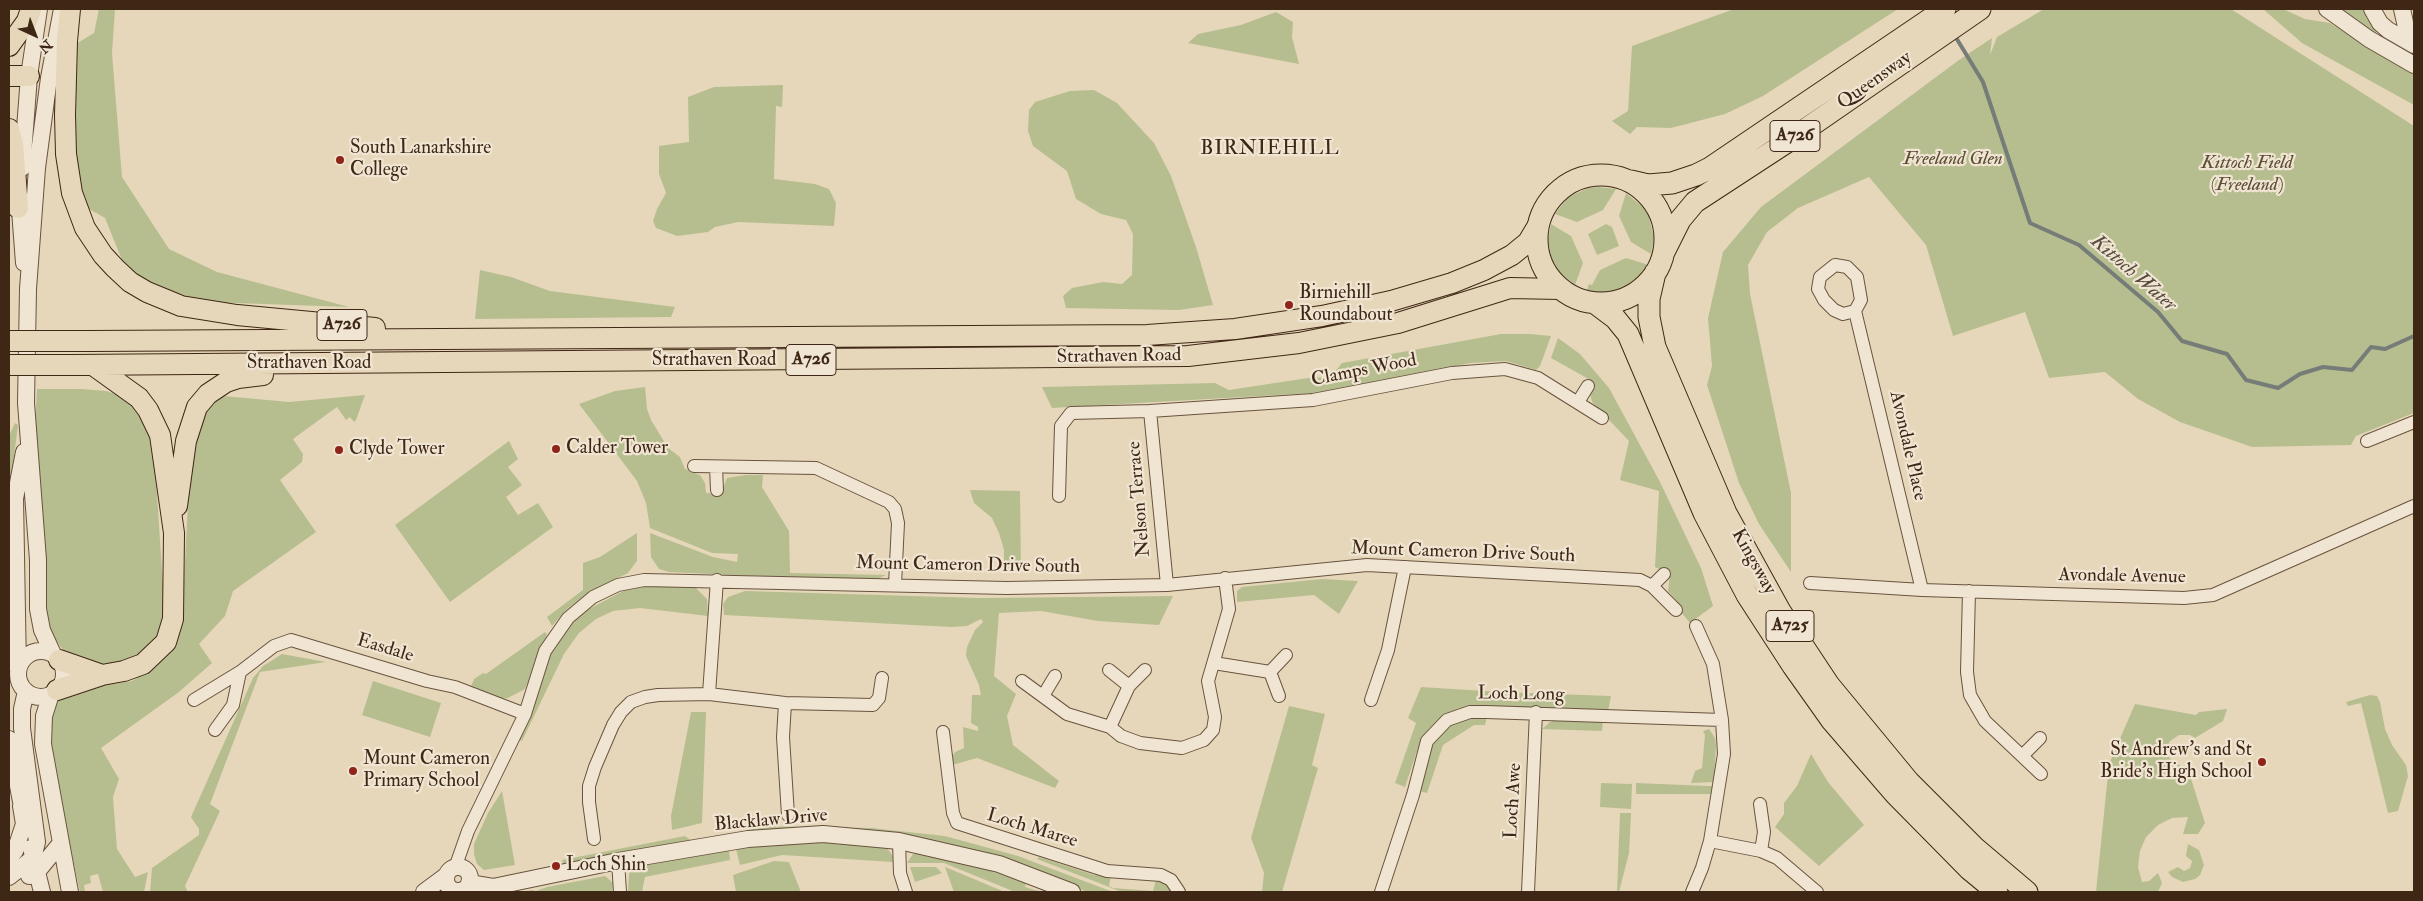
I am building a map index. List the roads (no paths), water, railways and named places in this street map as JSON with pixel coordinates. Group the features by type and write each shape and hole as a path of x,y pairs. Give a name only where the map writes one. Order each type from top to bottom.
{"highway":[{"name":"Queensway","path":"1664,252 1677,224 1695,202 1793,138 1915,42 1945,9"},
{"name":"Queensway","path":"1628,181 1658,185 1683,180 1710,168 1915,42 1980,9"},
{"name":"A726","path":"1604,175 1628,181 1646,193 1658,210 1664,231 1664,252 1655,274 1644,287 1629,296 1612,302 1595,303 1577,299 1561,289 1543,268 1536,241 1537,227 1545,207 1552,197 1575,180 1604,175"},
{"name":"Kingsway","path":"1655,274 1649,299 1649,317 1655,347 1726,513 1780,611 1830,685 1880,748 1947,820 2026,892"},
{"name":"Kingsway","path":"1595,303 1616,318 1628,334 1704,513 1747,595 1793,666 1832,721 1896,795 1970,869 1997,892"}],"main road":[{"path":"9,46 27,21 31,9"},
{"name":"A726","path":"70,9 65,115 66,154 72,193 77,211 93,242 130,282 167,302 202,311 366,328 456,328 519,339"},
{"path":"9,76 29,76"},
{"path":"9,129 13,144 18,208"},
{"name":"Strathaven Road","path":"9,341 1147,335 1234,329 1322,316 1391,301 1452,283 1484,270 1512,255 1528,242 1537,227"},
{"name":"Strathaven Road","path":"9,366 1188,356 1298,343 1398,323 1510,288 1561,289"},
{"path":"54,692 102,675 124,671 143,664 160,650 169,636 174,604 174,533 188,430 197,407 216,388 238,378 252,375 344,372 429,363"},
{"path":"93,365 139,398 155,424 163,456 174,533"},
{"path":"56,657 102,675"}],"street":[{"path":"28,289 18,208 29,76 39,9"},
{"path":"62,9 49,78 37,168 28,289 27,440 36,532 38,609 42,630 64,672 61,685 54,692 44,716 43,744 70,892"},
{"path":"2327,9 2369,39 2414,65"},
{"path":"2372,9 2380,23 2388,30 2414,45"},
{"path":"2402,9 2406,27 2414,36"},
{"path":"29,76 49,78"},
{"name":"Avondale Place","path":"1854,311 1922,590"},
{"name":"Clamps Wood","path":"1059,496 1061,426 1071,413 1150,411 1313,400 1452,373 1505,369 1538,378 1602,418"},
{"path":"1578,402 1588,386"},
{"name":"Nelson Terrace","path":"1150,411 1166,585"},
{"path":"2367,442 2414,422"},
{"path":"9,540 15,498 27,440"},
{"path":"694,466 816,468 889,502 895,509 898,524 894,585"},
{"path":"716,467 717,490"},
{"path":"15,498 19,682 26,691 38,696 54,692"},
{"name":"Avondale Avenue","path":"1810,583 1968,592 2184,598 2213,595 2414,506"},
{"name":"Mount Cameron Drive South","path":"451,871 468,831 525,714 549,645 568,618 593,597 618,585 644,580 717,580 1008,588 1166,585 1366,565 1640,580 1652,586 1676,610"},
{"path":"1372,700 1388,650 1405,567"},
{"path":"1652,586 1664,574"},
{"path":"1022,681 1066,714 1110,727 1121,736 1140,743 1182,748 1204,740 1213,730 1215,718 1208,681 1229,609 1225,578"},
{"path":"708,694 717,580"},
{"path":"1968,592 1967,672 1970,695 1986,721 2041,774"},
{"path":"1692,892 1710,841 1724,754 1722,720 1713,664 1696,626"},
{"name":"Easdale","path":"194,700 240,672 274,646 291,640 427,681 455,687 525,714"},
{"path":"18,670 25,657 31,652 46,651 56,657"},
{"path":"1270,672 1286,655"},
{"path":"1214,663 1270,672"},
{"path":"1109,670 1129,686"},
{"path":"1110,727 1129,686 1145,670"},
{"path":"215,730 233,705 240,672"},
{"path":"1270,672 1279,696"},
{"path":"1043,696 1056,676"},
{"path":"594,839 589,802 589,786 594,767 620,712 631,702 645,697 708,694 785,703 873,705 879,698 882,678"},
{"path":"26,691 22,709 22,728 37,842 35,865"},
{"path":"785,703 783,737 788,815"},
{"name":"Loch Long","path":"1381,892 1402,831 1427,741 1435,730 1447,720 1470,712 1536,712 1722,720"},
{"name":"Loch Awe","path":"1528,892 1536,712"},
{"name":"Loch Maree","path":"943,732 953,813 957,823 1107,871 1161,875 1171,880 1179,892"},
{"path":"2022,756 2040,738"},
{"path":"9,739 24,824 15,852 9,858"},
{"path":"15,776 42,892"},
{"path":"1760,804 1764,832 1761,851"},
{"name":"Blacklaw Drive","path":"460,888 493,887 618,861 748,839 823,834 899,841 998,864 1072,892"},
{"path":"899,841 900,873 906,892"},
{"path":"1710,841 1761,851 1777,858 1817,892"},
{"path":"9,888 60,844"},
{"path":"618,861 620,892"},
{"path":"9,877 20,870 35,865"},
{"path":"424,892 451,871 466,871 460,888"}],"waterway":[{"name":"Kittoch Water","path":"1955,36 1983,82 2030,223 2079,245 2158,312 2182,341 2227,354 2246,380 2278,388 2300,374 2323,367 2352,370 2371,347 2385,349 2414,336"}],"place":[{"name":"South Lanarkshire College","path":"340,160"},
{"name":"Birniehill Roundabout","path":"1289,305"},
{"name":"Calder Tower","path":"556,449"},
{"name":"Clyde Tower","path":"339,450"},
{"name":"St Andrew's and St Bride's High School","path":"2262,762"},
{"name":"Mount Cameron Primary School","path":"353,771"},
{"name":"Loch Shin","path":"556,866"}],"district":[{"name":"BIRNIEHILL","path":"1270,150"}],"park label":[{"name":"Freeland Glen","path":"1953,160"},
{"name":"Kittoch Field (Freeland)","path":"2247,175"}]}
